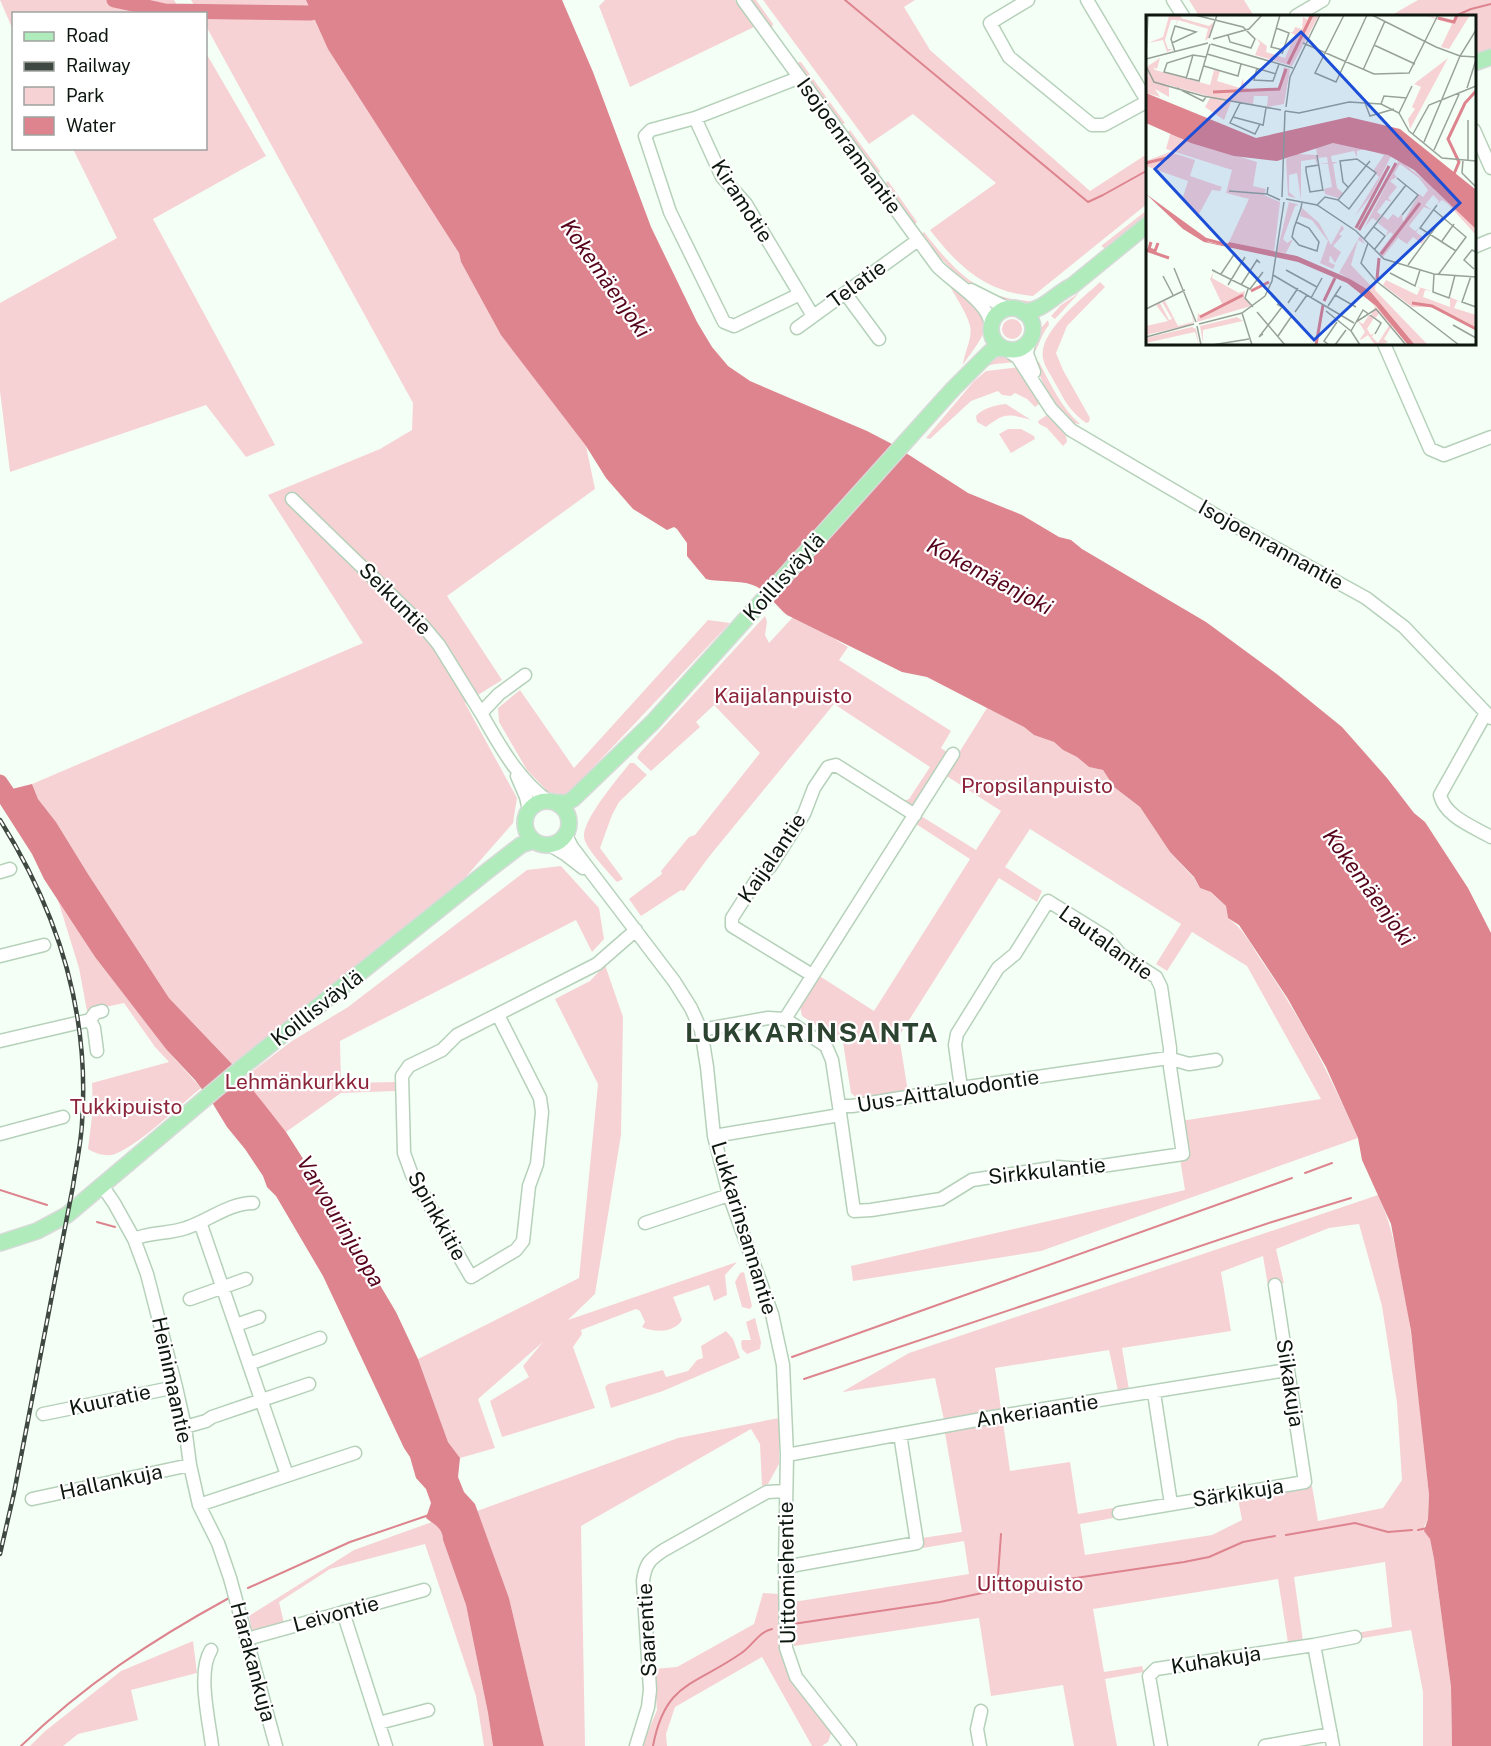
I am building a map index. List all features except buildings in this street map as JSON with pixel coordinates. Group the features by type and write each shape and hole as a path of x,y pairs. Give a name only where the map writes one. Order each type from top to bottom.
{"main road":[{"path":"1476,62 1491,57"},
{"path":"1072,286 1064,299 1019,349 1005,349 994,340 991,328 997,315 1041,308 1059,292 1072,286 1146,226"},
{"path":"1016,311 1032,324 1030,338"},
{"name":"Koillisväylä","path":"953,389 991,328"},
{"name":"Koillisväylä","path":"551,801 566,802 573,799 613,762 652,722 953,389 988,354 994,350 1005,349"},
{"name":"Koillisväylä","path":"568,830 573,816 613,762"},
{"path":"551,801 566,811 568,830 559,842 543,845 533,841 527,832 527,816 539,802 551,801"},
{"name":"Koillisväylä","path":"486,872 515,837 527,816"},
{"name":"Koillisväylä","path":"0,1243 37,1231 59,1220 103,1187 131,1159 246,1064 486,872 521,845 533,841"}],"street":[{"name":"Isojoenrannantie","path":"743,0 938,266 962,286 988,314 991,328"},
{"path":"1028,0 990,23 1009,57 1092,125 1104,126 1146,102"},
{"path":"1087,0 1146,99"},
{"path":"1173,0 1182,15"},
{"path":"1301,9 1323,0"},
{"path":"798,78 695,118 651,130 645,136 670,212 724,322 734,326 800,294"},
{"name":"Kiramotie","path":"695,118 722,177 746,204 813,316"},
{"path":"1476,134 1491,168"},
{"name":"Telatie","path":"797,328 918,240"},
{"path":"1476,246 1491,240"},
{"name":"Isojoenrannantie","path":"962,286 1016,311"},
{"path":"845,293 879,339"},
{"name":"Isojoenrannantie","path":"1030,338 1027,354 1040,391"},
{"path":"1384,345 1430,448 1444,455 1491,437"},
{"name":"Isojoenrannantie","path":"1005,349 1018,358 1033,384 1060,420 1089,442 1366,598 1404,627 1489,715"},
{"name":"Seikuntie","path":"292,499 424,627 439,645 510,761 526,797 527,816"},
{"path":"481,713 499,694 525,675"},
{"path":"1489,715 1442,790 1441,800 1444,807 1451,813 1491,837"},
{"path":"701,1030 768,1018 785,1019 953,754"},
{"name":"Seikuntie","path":"510,761 538,794 551,801"},
{"name":"Kaijalantie","path":"812,975 732,926 732,918 757,879 770,867 804,814 814,788 828,767 836,765 915,815"},
{"name":"Lukkarinsannantie","path":"568,830 572,847 692,1008 701,1030 714,1136 729,1195 772,1314 783,1365 785,1416"},
{"name":"Lukkarinsannantie","path":"550,845 565,854 605,890"},
{"name":"Lautalantie","path":"961,1088 955,1045 957,1034 998,969 1014,954 1048,901 1106,937 1120,954 1156,978 1161,987 1169,1037 1168,1058"},
{"name":"Spinkkitie","path":"498,1015 540,1098 542,1112 537,1164 529,1186 523,1241 516,1250 471,1277 412,1175 404,1153 402,1076 409,1066 442,1050 457,1035 597,964 636,930"},
{"path":"0,956 44,945"},
{"path":"0,1041 90,1020 95,1013 102,1011"},
{"name":"Uus-Aittaluodontie","path":"785,1019 826,1046 832,1060 839,1111 852,1106 961,1088 1168,1058 1189,1064 1216,1060"},
{"path":"90,1020 94,1028 97,1051"},
{"name":"Sirkkulantie","path":"839,1111 854,1211 941,1199 972,1180 1058,1167 1080,1169 1183,1154 1168,1058"},
{"path":"714,1136 839,1111"},
{"path":"0,1134 63,1117"},
{"name":"Heinimaantie","path":"103,1187 134,1239 147,1274 185,1426 190,1465 199,1505 218,1543 230,1578"},
{"path":"645,1223 729,1195"},
{"path":"134,1239 180,1230 241,1204 253,1203"},
{"path":"200,1222 286,1475"},
{"path":"190,1299 246,1280"},
{"name":"Siikakuja","path":"1275,1285 1305,1482"},
{"path":"236,1325 259,1317"},
{"path":"249,1364 320,1338"},
{"name":"Ankeriaantie","path":"786,1455 993,1417 1287,1370"},
{"path":"185,1426 206,1421 309,1384"},
{"name":"Kuuratie","path":"43,1414 176,1387"},
{"name":"Särkikuja","path":"1154,1393 1171,1504"},
{"name":"Uittomiehentie","path":"785,1416 786,1648 796,1677 850,1746"},
{"path":"785,1567 917,1544 900,1434"},
{"path":"199,1505 355,1453"},
{"name":"Hallankuja","path":"32,1499 190,1465"},
{"name":"Särkikuja","path":"1119,1513 1305,1482"},
{"name":"Saarentie","path":"636,1746 648,1707 650,1690 643,1581 645,1568 650,1559 767,1492 786,1491"},
{"name":"Harakankuja","path":"230,1578 276,1746"},
{"name":"Leivontie","path":"247,1639 424,1590"},
{"path":"343,1612 386,1746"},
{"name":"Kuhakuja","path":"1161,1746 1149,1676 1156,1670 1355,1637"},
{"path":"1265,1746 1332,1740 1314,1645"},
{"path":"211,1650 204,1674 212,1746"},
{"path":"379,1723 428,1710"},
{"path":"980,1746 977,1729 981,1711"}],"green space":[{"path":"0,0 174,0 181,12 12,12 12,28"},
{"path":"191,0 307,0 459,253 461,262 501,334 586,446 595,489 447,596 502,680 465,703 517,798 513,823 457,887 232,1064 169,998 56,822 38,799 32,784 363,643 268,495 380,449 412,430 413,403 207,28 207,12 198,12"},
{"path":"605,0 735,0 754,27 630,87 599,6"},
{"path":"748,0 756,0 773,24 771,31"},
{"path":"763,0 915,0 904,7 930,50 1090,191 1146,155 1146,205 1033,296 1016,293 987,283 974,275 951,255 930,230 996,183 913,114 869,144"},
{"path":"1189,0 1244,0 1253,15 1198,15"},
{"path":"1418,0 1491,0 1491,51 1476,57 1476,15 1392,15"},
{"path":"207,55 266,156 153,219 275,445 246,457 206,405 10,472 0,391 0,303 117,238 73,150 207,150"},
{"path":"799,62 845,123 843,124 827,108 796,65"},
{"path":"850,130 880,171 878,175 850,139 847,132"},
{"path":"888,181 917,222 914,226 884,184"},
{"path":"1146,211 1146,218 1106,249 1101,246"},
{"path":"924,232 949,262 969,280 991,293 1033,302 1026,307 1005,302 976,288 939,256 922,237 921,234"},
{"path":"1100,282 1105,287 1067,326 1056,353 1090,418 1086,423 1071,409 1062,395 1045,364 1043,348 1047,337 1063,316"},
{"path":"950,286 981,309 985,316 986,323 981,338 963,365 971,330 964,311"},
{"path":"1079,293 1055,319 1051,316 1061,305"},
{"path":"1008,319 1016,319 1022,325 1022,333 1016,339 1008,339 1002,333 1002,325"},
{"path":"1048,320 1049,325 1031,356 1033,341"},
{"path":"1000,352 1017,362 979,368"},
{"path":"1034,361 1039,362 1062,403 1080,424 1065,417 1051,400"},
{"path":"1020,367 1040,400 1039,404 1035,407 1027,399 1015,393 1011,396 1002,395 998,391 971,401 930,439 926,438 974,381 986,371"},
{"path":"1006,404 1031,420 1007,416 986,427 977,422 976,416 982,411"},
{"path":"1047,415 1066,436 1067,442 1063,446 1047,428 1039,424 1038,421"},
{"path":"1008,429 1021,429 1034,436 1035,439 1011,453 999,434"},
{"name":"Kaijalanpuisto","path":"765,616 767,622 765,635 769,643 793,617 848,647 839,660 951,731 941,748 951,755 919,804 911,807 903,801 909,799 930,767 834,704 708,858 684,891 681,890 641,916 629,899 662,874 661,871 689,837 695,835 760,753 714,705 696,722 700,727 651,771 637,758"},
{"path":"708,620 730,623 567,795 548,792 527,770 499,722 498,708 520,690 574,768"},
{"name":"Propsilanpuisto","path":"987,708 1024,727 1034,735 1054,742 1089,767 1103,770 1114,787 1140,807 1170,852 1200,888 1211,892 1226,906 1228,918 1249,941 1301,1022 1358,1138 1041,1251 853,1281 851,1266 1185,1190 1180,1159 1181,1121 1321,1099 1247,966 1192,932 1167,971 1156,964 1181,924 1030,829 1005,867 1042,891 1037,902 999,878 899,1036 908,1092 858,1099 851,1093 843,1043 802,1016 800,1007 818,975 874,1011 970,859 916,824 921,816 976,850 1001,811 945,775"},
{"path":"630,763 634,763 647,775 619,802 600,848 623,879 617,882 593,854 584,837 595,810"},
{"name":"Lehmänkurkku","path":"561,866 599,908 604,939 592,952 576,920 340,1041 341,1083 396,1082 396,1091 341,1093 286,1132 244,1081 245,1077 292,1041 348,1007 527,870"},
{"name":"Tukkipuisto","path":"57,897 95,957 166,1049 201,1088 147,1134 112,1155 88,1149 93,1108 92,1083 169,1062 155,1047 124,1003 87,1011 79,968"},
{"path":"605,965 623,1017 621,1135 595,1294 568,1320 737,1262 725,1275 727,1295 714,1301 709,1285 673,1297 682,1320 669,1330 658,1331 642,1327 645,1322 640,1311 636,1309 581,1330 582,1334 573,1347 595,1408 502,1437 490,1401 529,1377 523,1366 543,1342 478,1399 495,1448 460,1458 448,1442 418,1359 579,1278 598,1084 555,999 590,981"},
{"name":"Uittopuisto","path":"1378,1195 1393,1239 1411,1337 1429,1495 1428,1519 1424,1527 1430,1539 1434,1559 1451,1687 1452,1746 1423,1746 1423,1692 1411,1630 1357,1639 1356,1633 1392,1627 1385,1562 1294,1577 1303,1641 1288,1643 1278,1579 1093,1609 1104,1672 1142,1666 1144,1672 1105,1679 1117,1746 1074,1746 1063,1685 991,1696 979,1618 794,1646 793,1602 969,1574 964,1541 923,1548 922,1538 962,1532 945,1433 1003,1422 1010,1471 1070,1462 1078,1514 1118,1507 1119,1517 1080,1524 1085,1555 1212,1535 1242,1520 1238,1499 1312,1486 1318,1521 1383,1508 1402,1480 1397,1403 1382,1306 1359,1224 1329,1228 1276,1249 1284,1283 1268,1286 1263,1256 1221,1272 1231,1331 1122,1348 1129,1390 1118,1391 1109,1350 995,1368 1001,1409 944,1420 935,1378 842,1392 909,1353"},
{"path":"744,1272 752,1306 750,1309 742,1307 735,1282 740,1273"},
{"path":"755,1318 761,1342 760,1349 747,1354 742,1349 741,1343 742,1340 751,1340 746,1322"},
{"path":"726,1331 733,1339 740,1358 663,1391 611,1408 605,1387 608,1384 663,1370 666,1377 688,1371 697,1360 703,1358 701,1346"},
{"path":"779,1418 779,1464 768,1484 762,1486 760,1444 751,1429 581,1526 585,1746 544,1746 509,1598 477,1511 678,1438"},
{"path":"432,1522 442,1532 466,1605 493,1746 484,1746 476,1696 425,1544 330,1569 279,1602 284,1623 252,1631 249,1616 354,1550"},
{"path":"763,1593 780,1594 783,1655 832,1731 828,1742 822,1746 812,1746 762,1657 675,1707 666,1734 667,1746 642,1746 657,1710 654,1669 677,1667 754,1624"},
{"path":"193,1641 197,1673 131,1690 138,1720 78,1734 63,1746 30,1746 44,1732 121,1671"}],"water":[{"name":"Kokemäenjoki","path":"306,0 562,0 593,72 651,227 697,322 712,347 728,366 750,381 892,444 968,493 1022,515 1059,537 1071,540 1082,549 1206,622 1278,675 1342,727 1414,813 1425,822 1468,888 1491,933 1491,1746 1452,1746 1451,1687 1434,1559 1430,1539 1424,1531 1428,1519 1429,1495 1411,1331 1391,1224 1362,1160 1358,1138 1326,1067 1288,999 1239,925 1228,918 1226,906 1211,892 1200,888 1194,877 1170,852 1140,807 1114,787 1103,770 1089,767 1054,742 1034,735 1024,727 927,677 902,672 787,615 763,591 753,585 706,579 687,556 687,543 677,529 674,527 667,530 633,509 606,478 586,446 501,335 461,262 459,253 328,49"},
{"path":"32,784 38,799 56,822 169,998 232,1064 286,1132 396,1312 418,1359 448,1442 460,1458 458,1477 464,1492 475,1504 509,1598 544,1746 493,1746 466,1605 442,1532 426,1518 431,1503 426,1489 416,1478 410,1457 323,1276 276,1196 267,1187 263,1176 245,1149 195,1080 166,1049 95,957 44,879 32,854 0,804 0,792"}],"waterway":[{"name":"Varvourinjuopa","path":"114,0 165,11 311,13 337,0"},
{"path":"845,0 1088,202 1146,171"},
{"path":"1457,15 1491,4"},
{"name":"Varvourinjuopa","path":"0,782 17,807"},
{"path":"1305,1173 1332,1163"},
{"path":"792,1357 1292,1178"},
{"path":"0,1190 47,1205"},
{"path":"804,1379 1272,1222 1351,1198"},
{"path":"97,1222 115,1227"},
{"path":"248,1588 350,1542 429,1515"},
{"path":"1286,1535 1355,1523 1388,1532 1412,1530"},
{"path":"1418,1530 1427,1528"},
{"path":"997,1590 1001,1534"},
{"path":"793,1624 940,1602 1001,1589 1184,1562 1209,1557 1243,1542 1275,1536"},
{"path":"21,1746 94,1683 146,1647 229,1598"},
{"path":"653,1746 658,1725 665,1709 674,1697 695,1680 740,1654 763,1633 772,1629"}],"railway":[{"path":"0,820 21,855 54,927 75,1003 81,1042 83,1082 80,1147 14,1493 0,1554"}],"district":[{"name":"LUKKARINSANTA","path":"812,1033"}]}
